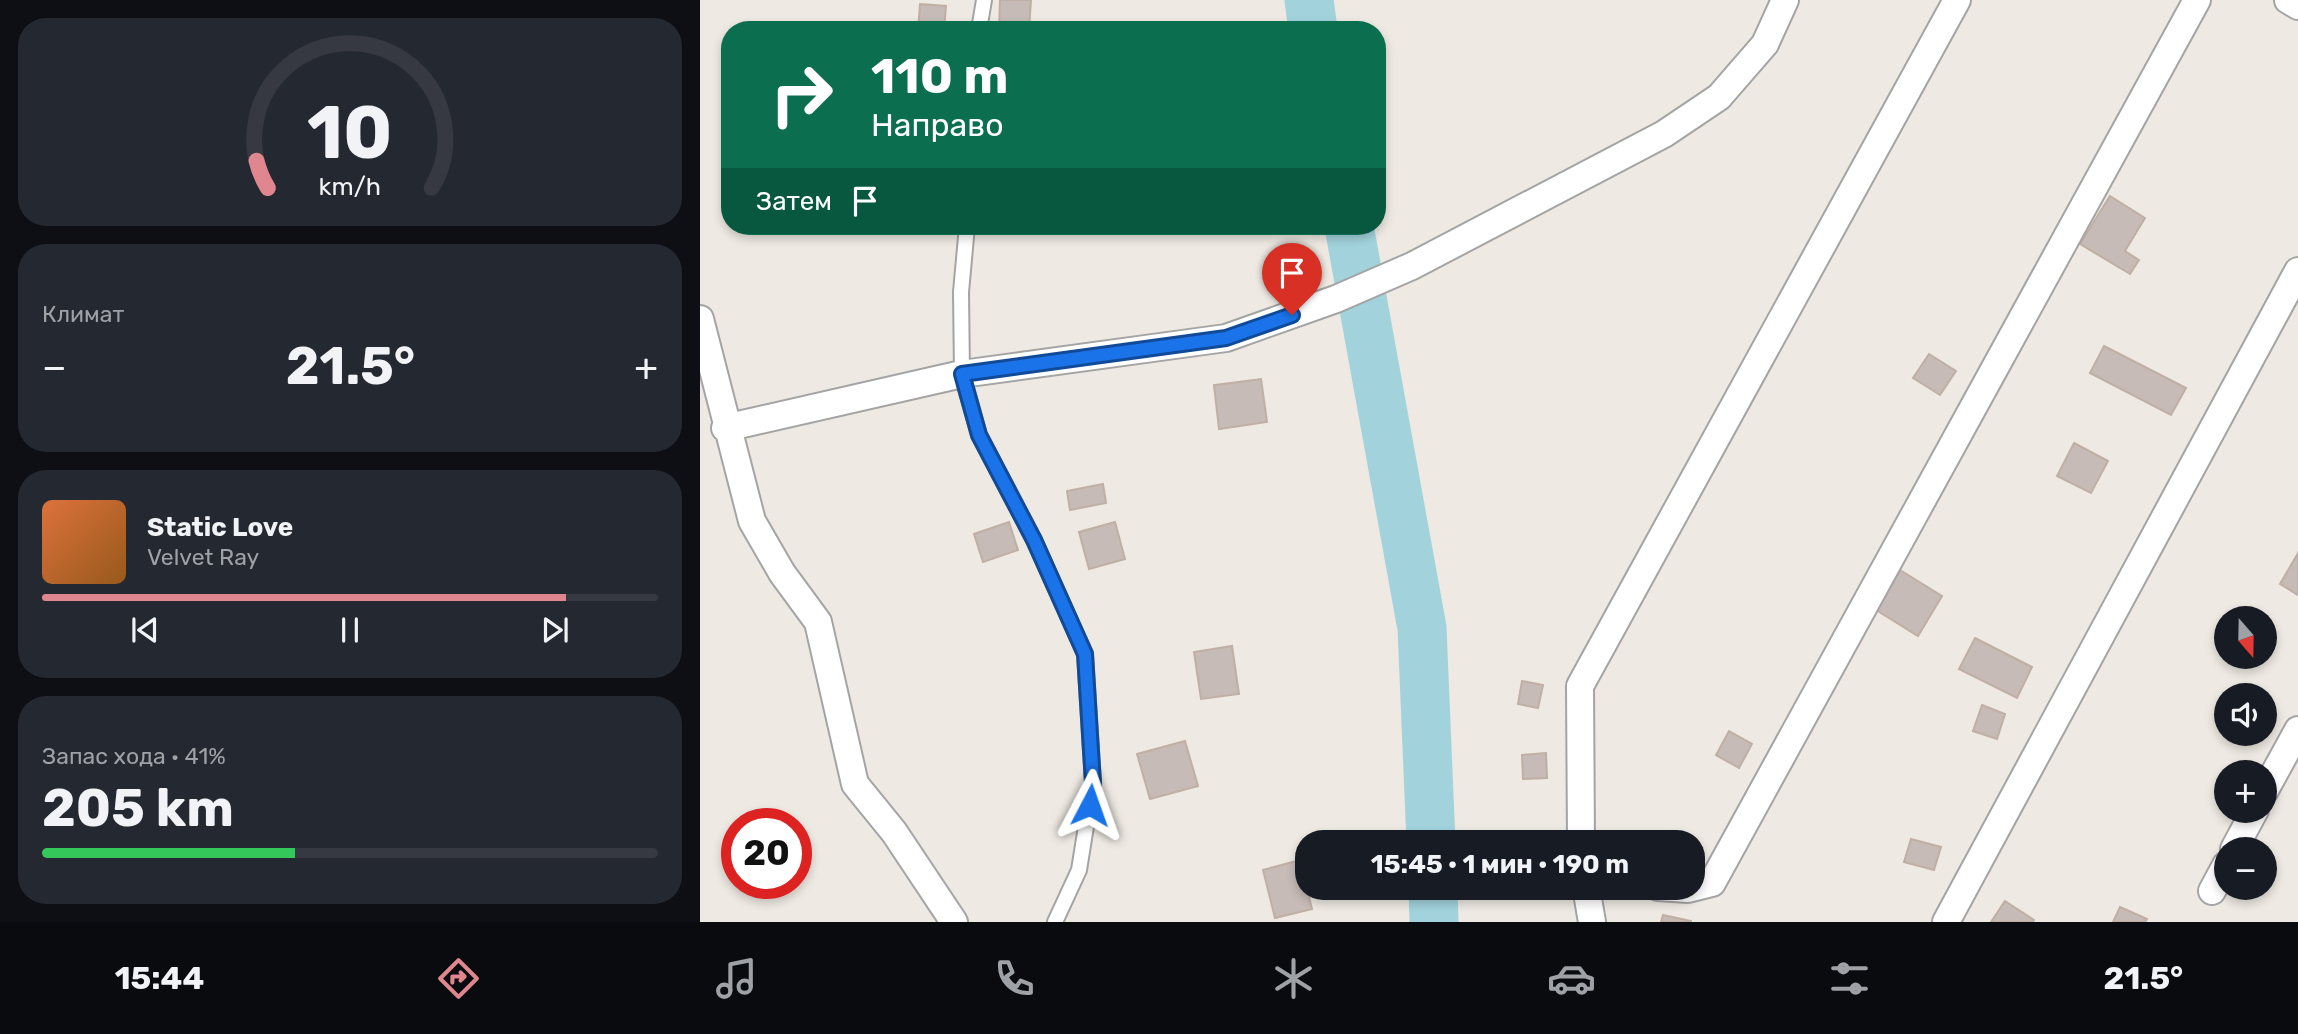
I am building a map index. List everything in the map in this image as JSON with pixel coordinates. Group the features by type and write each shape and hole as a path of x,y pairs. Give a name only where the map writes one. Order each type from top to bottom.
{"street":[{"path":"726,428 962,374 1226,338 1336,299 1412,266 1664,134 1719,97 1765,44 1785,0"},
{"path":"1581,830 1580,686 1957,0"},
{"path":"1705,884 1712,883 2197,0"},
{"path":"2288,0 2298,6"},
{"path":"1946,922 2298,271"},
{"path":"700,319 752,521 782,573 818,622 855,784 894,832 954,922"},
{"path":"2277,768 2298,730"},
{"path":"2212,891 2214,887"},
{"path":"1588,900 1592,922"}],"lane":[{"path":"980,21 984,0"},
{"path":"966,235 961,292 962,374 979,435 1034,540 1085,654 1093,783 1079,870 1055,922"}],"building":[{"path":"1000,0 1031,0 1030,21 999,21"},
{"path":"920,4 946,6 945,21 919,21"},
{"path":"2110,196 2145,218 2125,251 2139,260 2130,274 2080,244"},
{"path":"2104,346 2186,388 2171,415 2090,373"},
{"path":"1929,354 1956,371 1940,395 1913,378"},
{"path":"1261,379 1267,422 1219,429 1214,385"},
{"path":"2074,443 2108,461 2091,493 2057,476"},
{"path":"1103,484 1106,503 1070,510 1067,491"},
{"path":"1009,522 1018,550 983,562 974,534"},
{"path":"1115,522 1125,559 1089,569 1079,532"},
{"path":"2298,553 2298,595 2280,584"},
{"path":"1900,570 1942,596 1918,636 1876,610"},
{"path":"1975,638 2032,667 2017,698 1959,669"},
{"path":"1232,646 1239,694 1201,699 1194,652"},
{"path":"1522,681 1543,685 1538,708 1518,704"},
{"path":"1982,705 2005,714 1997,739 1973,731"},
{"path":"1729,731 1752,744 1739,768 1716,755"},
{"path":"1185,741 1198,786 1150,799 1137,754"},
{"path":"1546,753 1547,778 1523,779 1522,755"},
{"path":"1911,839 1941,847 1934,870 1904,862"},
{"path":"1295,861 1295,900 1310,900 1312,909 1275,918 1263,870"},
{"path":"2005,901 2034,920 2033,922 1991,922"},
{"path":"2120,907 2147,919 2145,922 2113,922"},
{"path":"1663,915 1691,921 1691,922 1661,922"}],"waterway":[{"path":"1309,0 1312,21"},
{"path":"1351,235 1422,628 1430,830"},
{"path":"1433,900 1434,922"}],"route":[{"path":"1090,805 1093,783 1085,654 1034,540 979,435 962,374 1226,338 1292,315"}]}
